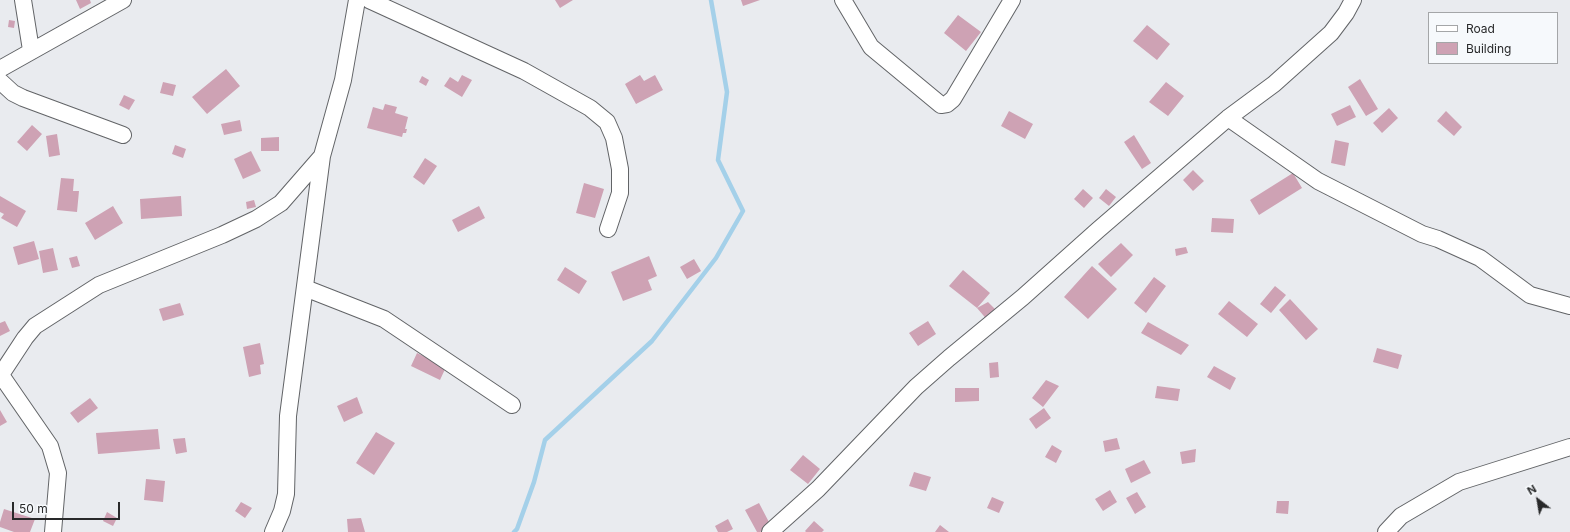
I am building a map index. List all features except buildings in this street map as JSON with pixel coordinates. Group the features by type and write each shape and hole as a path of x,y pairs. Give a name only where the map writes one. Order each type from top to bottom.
{"street":[{"path":"24,0 31,50"},
{"path":"0,69 31,50 122,0"},
{"path":"273,532 282,511 286,494 288,416 322,156 343,80 357,0"},
{"path":"369,0 524,71 590,108 607,122 614,138 620,170 620,193 608,229"},
{"path":"842,0 871,47 941,106 947,104 953,99 1012,0"},
{"path":"770,532 818,489 916,387 1024,297 1098,230 1228,118 1274,84 1331,33 1354,0"},
{"path":"0,82 13,93 23,98 123,135"},
{"path":"1228,118 1318,182 1422,234 1438,238 1480,258 1530,295 1570,306"},
{"path":"53,532 58,473 50,446 1,375 25,338 35,326 99,285 202,244 256,219 281,203 322,156"},
{"path":"305,288 384,319 512,405"},
{"path":"1386,532 1401,516 1459,482 1570,447"}],"waterway":[{"path":"514,532 517,529 534,482 545,440 652,341 716,258 743,211 718,160 727,92 711,0"}]}
